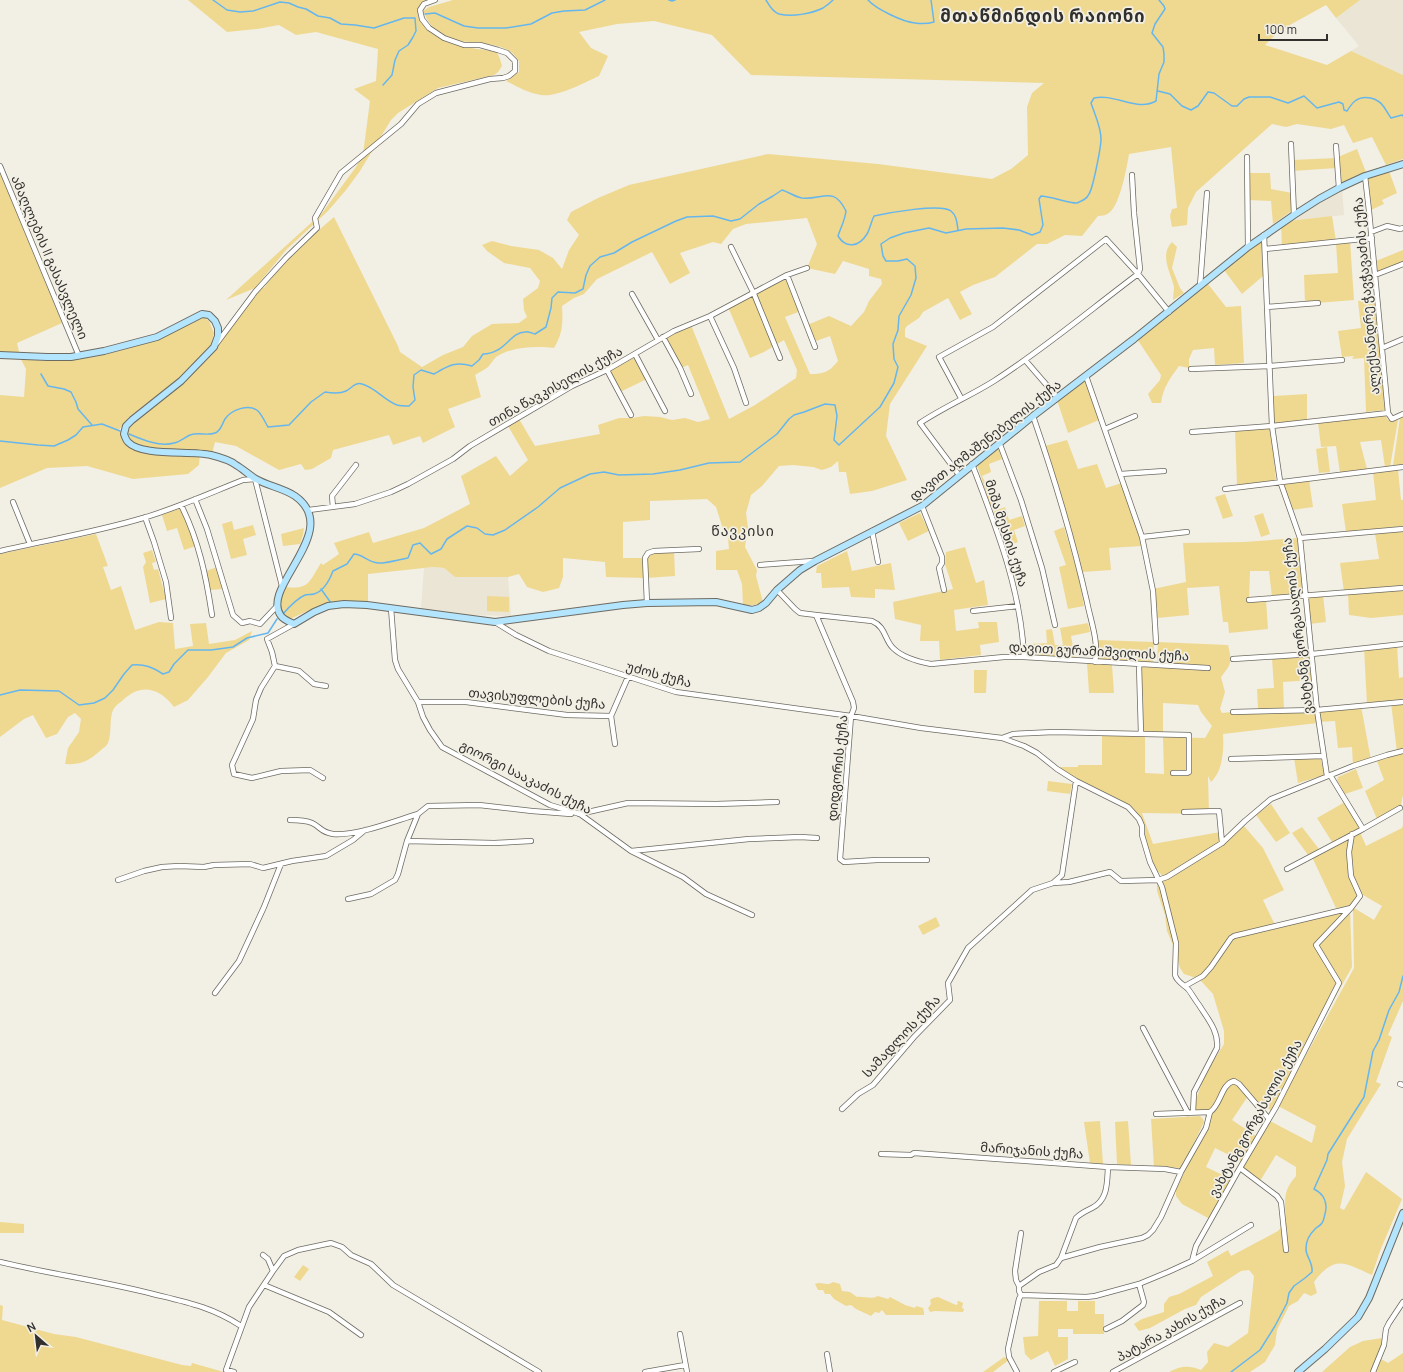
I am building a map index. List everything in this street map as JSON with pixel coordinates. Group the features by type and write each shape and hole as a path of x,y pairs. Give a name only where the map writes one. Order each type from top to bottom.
{"street":[{"path":"294,624 281,616 278,606 278,598 282,586 303,550 310,527 309,510 303,503 288,492 255,479 234,463 212,455 200,453 164,452 140,449 127,442 124,434 126,426 132,420 181,382 214,347 249,300 286,258 317,228 315,218 341,173 401,124 418,104 436,93 490,79 503,78 509,76 515,70 514,61 507,53 480,45 464,45 444,38 429,28 422,18 420,10 424,4 435,0"},
{"path":"1291,144 1294,215"},
{"path":"1336,146 1339,188"},
{"path":"1247,157 1248,247"},
{"name":"დავით აღმაშენებელის ქუჩა","path":"294,624 314,612 328,606 344,604 367,605 495,622 623,605 716,602 752,610 759,608 763,606 777,590 800,570 922,506 999,442 1169,312 1264,235 1319,199 1339,188 1364,176 1403,164"},
{"name":"ამაღლების II გასასვლელი","path":"0,166 79,356"},
{"path":"960,475 920,423 961,398 993,381 1025,360 1138,274 1140,269 1132,175"},
{"name":"ალექსანდრე ჭავჭავაძის ქუჩა","path":"1364,176 1372,238 1388,413"},
{"path":"1200,286 1206,193"},
{"path":"1371,232 1387,226 1400,229 1403,228"},
{"name":"ვახტანგ გორგასალის ქუჩა","path":"1264,235 1272,426 1280,482 1300,538 1323,756 1328,776 1363,829"},
{"path":"1264,250 1372,238"},
{"path":"961,398 939,356 994,327 1106,239 1138,274 1169,312"},
{"path":"731,247 754,294 780,358"},
{"path":"1375,275 1403,264"},
{"name":"თინა წავკისელის ქუჩა","path":"309,510 355,504 391,492 408,484 572,386 607,370 663,337 754,294 787,275 807,268"},
{"path":"787,275 815,346"},
{"path":"632,294 658,340"},
{"path":"1267,307 1318,303"},
{"path":"0,355 47,357 79,356 138,343 157,337 202,314 209,315 215,321 218,328 218,336 214,347"},
{"path":"710,316 734,368 746,403"},
{"path":"663,337 680,368 691,394"},
{"path":"1382,348 1403,339"},
{"path":"635,354 665,411"},
{"path":"1025,360 1057,397"},
{"path":"1191,369 1270,366 1342,360"},
{"path":"607,370 631,415"},
{"path":"1086,376 1142,537 1153,591 1156,642"},
{"path":"1192,432 1272,426 1388,413 1392,419 1403,414"},
{"path":"1033,416 1044,447 1080,573 1096,640 1097,652 1095,662"},
{"path":"1105,429 1135,416"},
{"path":"999,442 1021,500 1042,568 1056,625"},
{"name":"მიშა მესხის ქუჩა","path":"972,464 1010,570 1023,634 1024,657"},
{"path":"333,507 332,496 356,465"},
{"path":"1226,489 1403,467"},
{"path":"1121,474 1164,471"},
{"path":"0,551 83,533 145,517 181,505 243,480 255,479"},
{"path":"255,479 282,586"},
{"path":"195,499 207,529 233,615 242,622 250,621 260,624 278,606"},
{"path":"13,502 30,544"},
{"path":"181,505 199,547 212,615"},
{"path":"922,506 942,557 942,563 939,568 944,590"},
{"path":"145,517 166,582 171,618"},
{"path":"1300,538 1403,529"},
{"path":"872,531 878,562"},
{"path":"1142,537 1187,532"},
{"path":"647,604 645,558 648,553 654,551 699,549"},
{"path":"760,565 815,561"},
{"path":"1249,600 1403,588"},
{"path":"777,590 800,613 816,615"},
{"path":"972,611 1018,606"},
{"name":"გიორგი სააკაძის ქუჩა","path":"391,608 395,660 398,669 418,702 423,717 430,730 442,746 550,804 580,814 631,851 683,877 706,894 752,915"},
{"name":"დავით გურამიშვილის ქუჩა","path":"816,615 865,620 878,624 882,628 893,648 899,653 931,664 1004,657 1024,657 1208,668"},
{"name":"დიდგორის ქუჩა","path":"816,615 853,702 854,708 851,716 840,859 844,862 926,860"},
{"name":"უძოს ქუჩა","path":"495,622 516,635 548,651 676,692 851,716 920,728 1002,738"},
{"path":"294,624 267,639 275,666 261,688 256,700 253,720 232,765 234,774 252,778 281,771 310,770 323,778"},
{"path":"1233,659 1312,654 1403,644"},
{"path":"1139,665 1141,734"},
{"path":"275,666 299,671 314,684 326,686"},
{"name":"თავისუფლების ქუჩა","path":"418,702 466,702 567,715 611,716 628,677"},
{"path":"1233,712 1317,710 1403,702"},
{"path":"611,716 616,744"},
{"path":"1002,738 1013,734 1054,732 1190,735 1189,772 1173,773"},
{"path":"1002,738 1024,746 1037,753 1057,769 1076,781 1128,807 1140,819 1142,835 1150,862 1167,905 1176,943 1175,976 1177,980 1185,986 1208,1016 1215,1032 1217,1044 1214,1054 1194,1092 1193,1112"},
{"path":"1158,880 1222,842 1244,820 1271,799 1370,760 1403,751"},
{"path":"1231,759 1323,756"},
{"path":"1053,882 1062,875 1076,781"},
{"path":"290,820 300,820 312,823 323,832 349,834 418,814 428,806 479,805 532,811 580,814 628,803 716,804 777,802"},
{"path":"1287,869 1400,808"},
{"path":"1184,812 1219,811 1222,842"},
{"path":"348,898 371,894 395,880 407,841 418,814"},
{"path":"118,880 144,871 162,867 204,867 214,865 250,864 263,868 326,856 353,840 365,830"},
{"path":"1185,986 1203,976 1234,936 1350,908 1360,894 1351,876 1349,852 1352,834"},
{"path":"631,851 749,839 800,837 816,838"},
{"path":"407,841 494,843 531,840"},
{"path":"215,993 239,961 264,908 281,864"},
{"name":"სამადლოს ქუჩა","path":"842,1109 858,1094 873,1085 914,1037 950,1000 948,983 968,948 1032,890 1053,882 1064,883 1110,872 1121,881 1158,880"},
{"name":"ვახტანგ გორგასალის ქუჩა","path":"1192,1261 1196,1246 1269,1119 1339,982 1316,944 1350,908"},
{"path":"1143,1028 1188,1112"},
{"path":"1061,1258 1100,1247 1142,1238 1153,1230 1161,1217 1181,1172 1206,1128 1210,1112 1214,1109 1228,1083 1234,1081 1240,1084 1269,1119"},
{"path":"1156,1114 1210,1112"},
{"name":"მარიჯანის ქუჩა","path":"881,1154 910,1155 914,1153 1108,1167 1165,1169 1181,1172"},
{"path":"1019,1286 1039,1272 1056,1265 1061,1258 1076,1218 1093,1208 1102,1201 1105,1196 1108,1167"},
{"path":"1240,1168 1277,1196 1281,1202 1286,1250"},
{"path":"1298,1372 1325,1349 1358,1317 1369,1298 1403,1213"},
{"path":"1021,1295 1095,1296 1139,1284 1192,1261 1251,1225"},
{"path":"1017,1372 1009,1357 1008,1349 1021,1295 1014,1271 1021,1233"},
{"path":"234,1372 226,1370 249,1307 284,1256 298,1250 331,1243 342,1247 352,1255 371,1264 393,1285 515,1356 539,1372"},
{"path":"263,1255 268,1258 274,1271"},
{"path":"0,1262 54,1274 110,1283 197,1304 218,1312 241,1326"},
{"path":"1106,1329 1122,1321 1143,1305 1144,1302 1139,1284"},
{"path":"264,1285 329,1312 361,1335"},
{"path":"1373,1372 1384,1345 1386,1329 1403,1302"},
{"name":"პატარა კახის ქუჩა","path":"1114,1372 1240,1303"},
{"path":"680,1334 686,1372"},
{"path":"827,1354 830,1372"},
{"path":"1054,1372 1075,1362"},
{"path":"645,1372 685,1365"}],"shaded area":[{"path":"188,0 431,0 423,2 418,13 420,21 430,32 438,38 457,45 497,52 502,66 494,75 438,88 398,113 391,120 360,171 328,211 286,250 255,288 226,300 322,213 356,167 363,154 370,101 354,89 376,81 378,49 316,32 296,35 279,25 227,32"},
{"path":"453,0 1360,0 1336,18 1326,5 1279,31 1265,45 1327,65 1351,51 1403,75 1403,159 1386,165 1372,137 1353,143 1344,125 1331,129 1297,124 1286,127 1272,124 1196,192 1188,208 1187,225 1172,227 1170,216 1172,209 1177,208 1171,147 1129,154 1120,194 1114,208 1103,216 1098,216 1082,236 1065,235 1047,244 1037,244 995,277 973,285 960,292 972,314 960,320 948,298 923,312 919,318 907,326 905,329 905,337 927,346 890,404 886,436 907,480 872,491 850,494 846,472 839,472 838,461 831,467 822,470 813,467 793,465 779,466 762,486 751,495 746,513 748,528 745,547 757,570 756,576 763,602 761,603 743,605 742,584 737,570 716,570 716,551 729,549 728,538 722,526 716,507 707,499 650,501 650,520 623,522 623,558 645,558 648,553 674,550 675,576 646,578 606,577 605,562 563,558 563,577 559,588 543,592 527,587 519,574 508,577 455,577 444,568 433,567 368,574 368,603 328,605 312,609 290,619 284,618 278,605 285,587 299,587 308,583 321,563 323,565 339,554 334,543 369,532 373,543 424,528 470,504 461,476 496,456 510,476 528,460 508,426 519,419 535,446 600,434 598,425 619,418 644,416 660,417 672,420 685,418 698,422 710,419 688,365 681,368 664,338 691,325 729,419 755,405 796,378 797,370 784,340 764,352 750,358 728,307 787,275 801,311 785,317 810,374 819,374 832,368 838,361 830,336 813,342 807,325 829,316 851,326 864,312 869,301 882,284 881,279 869,276 869,269 843,261 835,274 807,268 817,244 807,218 746,224 733,229 721,244 713,242 680,253 690,273 670,284 652,252 597,279 584,294 574,298 562,306 562,327 554,348 532,347 517,349 502,353 496,357 487,368 475,375 481,397 448,409 455,427 423,443 420,436 393,445 389,435 333,450 331,458 312,469 305,470 301,464 279,470 236,446 215,442 212,454 148,449 131,442 125,435 132,422 193,373 217,347 261,288 264,288 273,275 298,248 334,217 400,352 422,367 443,355 463,347 472,336 492,324 519,323 527,317 524,310 523,299 538,288 540,281 530,268 504,263 487,251 482,245 492,241 511,246 539,250 553,258 562,269 569,250 579,235 567,220 571,212 598,198 629,185 768,154 878,164 992,179 1011,169 1028,155 1027,107 1032,93 1044,83 751,75 712,35 654,21 617,24 579,32 591,48 608,56 599,76 563,92 541,95 527,91 506,81 519,72 519,61 509,51 496,46 450,38 440,33 431,24 423,11 429,7"},
{"path":"1360,0 1403,0 1403,75 1351,51 1359,46 1336,18"},
{"path":"1357,149 1366,172 1340,183 1338,157"},
{"path":"1337,158 1337,168 1292,171 1292,160"},
{"path":"1389,171 1397,193 1382,200 1384,204 1371,210 1366,177"},
{"path":"0,173 62,323 17,343 20,356 33,357 40,361 57,361 95,357 137,346 174,332 203,317 209,321 214,333 211,346 187,373 129,417 119,430 140,449 200,453 199,465 188,474 133,479 87,466 47,468 0,488 0,395 24,397 26,369 19,356 0,355"},
{"path":"1247,173 1270,173 1271,189 1292,193 1293,210 1273,224 1271,201 1248,200"},
{"path":"1342,188 1344,215 1288,221"},
{"path":"1332,216 1336,241 1282,247 1281,225 1288,221"},
{"path":"1262,239 1263,276 1242,294 1224,270"},
{"path":"1350,241 1354,300 1305,304 1304,275 1338,273 1336,243"},
{"path":"1172,242 1177,247 1172,268 1180,288 1184,293 1173,300 1174,287 1166,258 1168,247"},
{"path":"1403,250 1403,263 1378,273 1376,261"},
{"path":"1208,284 1226,307 1241,306 1244,363 1215,365 1214,348 1193,350 1189,359 1189,368 1179,366 1167,383 1161,403 1152,403 1148,394 1160,380 1161,375 1137,339"},
{"path":"1376,299 1386,410 1366,412 1364,358 1352,359 1354,356 1342,357 1338,331 1361,328 1358,301"},
{"path":"635,357 647,379 620,392 609,371"},
{"path":"1085,379 1099,420 1068,433 1057,400"},
{"path":"1307,394 1307,420 1274,424 1274,396"},
{"path":"1385,415 1388,420 1398,420 1390,467 1385,467 1381,440 1360,442 1367,469 1340,473 1336,446 1321,447 1318,422"},
{"path":"1403,416 1403,465 1393,466 1400,417"},
{"path":"1271,428 1276,481 1237,485 1235,430"},
{"path":"1067,440 1078,469 1097,464 1106,488 1122,483 1142,546 1109,548 1111,570 1082,572 1045,446"},
{"path":"1327,447 1330,472 1319,473 1316,449"},
{"path":"998,448 1002,459 989,464 991,472 982,476 985,482 990,480 998,504 991,507 977,465"},
{"path":"1398,470 1401,500 1403,500 1403,526 1346,532 1342,504 1376,500 1373,472"},
{"path":"1309,480 1313,507 1292,510 1282,483"},
{"path":"1225,494 1233,516 1223,519 1215,497"},
{"path":"1005,507 1009,520 1022,516 1025,526 1014,530 1018,542 1006,547 994,511"},
{"path":"181,508 196,546 184,550 177,528 167,531 162,515"},
{"path":"920,513 929,531 908,541 899,523"},
{"path":"1263,513 1270,534 1261,537 1254,516"},
{"path":"232,521 234,530 253,525 256,535 243,539 247,555 231,559 222,524"},
{"path":"1064,527 1078,574 1084,606 1068,609 1059,567 1066,565 1054,531"},
{"path":"304,528 300,544 283,546 281,534"},
{"path":"1403,530 1403,586 1344,592 1340,563 1379,559 1375,533"},
{"path":"96,534 108,566 103,567 111,590 121,586 135,630 159,622 173,623 175,649 193,646 190,624 206,623 209,644 235,640 252,631 249,640 226,653 188,700 174,707 162,695 149,690 142,690 129,695 113,710 110,735 106,746 93,757 84,762 65,764 68,748 79,732 81,719 75,713 68,717 57,734 46,738 33,715 24,719 0,737 0,554"},
{"path":"1297,538 1304,595 1272,597 1269,571 1250,571 1249,601 1266,600 1268,629 1229,633 1228,622 1223,622 1219,586 1187,588 1189,615 1157,618 1153,589 1186,582 1183,543 1244,542"},
{"path":"965,547 976,583 984,580 988,605 954,610 956,631 979,628 978,622 997,622 999,642 980,645 981,655 940,660 939,641 920,641 921,625 895,619 893,602 953,589 945,564 946,552"},
{"path":"152,550 156,562 152,563 154,570 158,569 166,599 150,603 143,567 146,562 143,553"},
{"path":"847,551 852,571 891,563 895,590 875,589 875,598 851,597 849,587 822,588 821,573 816,573 817,566"},
{"path":"217,567 223,589 210,590 206,571"},
{"path":"424,568 444,568 455,577 508,577 511,616 472,615 421,609"},
{"path":"1403,588 1403,615 1371,618 1349,615 1348,593"},
{"path":"1323,595 1326,622 1309,624 1306,596"},
{"path":"487,596 509,597 509,612 487,611"},
{"path":"1088,623 1090,632 1071,636 1075,657 1029,655 1030,644 1047,643 1046,630 1052,629 1055,645 1063,645 1060,628"},
{"path":"1097,640 1154,642 1153,663 1097,660 1099,652"},
{"path":"1158,642 1228,645 1230,662 1221,677 1225,692 1220,709 1222,713 1317,711 1318,723 1223,734 1223,753 1218,772 1211,782 1208,776 1209,814 1142,813 1153,844 1220,832 1221,842 1163,876 1155,869 1144,836 1141,817 1131,807 1079,781 1058,767 1102,765 1102,735 1145,736 1145,773 1164,774 1163,737 1205,738 1212,726 1201,712 1198,705 1163,703 1163,733 1142,732 1140,667 1208,670 1157,664"},
{"path":"1397,645 1399,678 1403,677 1403,751 1397,752 1391,703 1367,705 1364,648"},
{"path":"1311,656 1313,680 1283,682 1284,710 1258,709 1257,689 1274,688 1272,658"},
{"path":"1087,663 1112,665 1114,693 1089,693"},
{"path":"974,670 987,670 986,693 974,693"},
{"path":"1361,706 1371,760 1353,766 1352,747 1338,748 1335,721 1319,722 1317,710"},
{"path":"1403,753 1403,795 1401,805 1377,819 1365,791 1384,780 1377,761"},
{"path":"1320,757 1325,775 1298,783 1294,758"},
{"path":"1356,769 1363,788 1345,794 1337,780 1338,777"},
{"path":"1048,781 1072,784 1070,794 1047,791"},
{"path":"1345,802 1361,829 1332,842 1317,818"},
{"path":"1271,804 1290,833 1276,842 1256,815"},
{"path":"1403,825 1403,1001 1388,1035 1392,1037 1376,1082 1381,1084 1347,1139 1342,1162 1345,1186 1340,1208 1344,1210 1366,1172 1402,1199 1380,1251 1372,1275 1347,1265 1334,1264 1328,1267 1314,1282 1317,1293 1311,1296 1304,1293 1298,1301 1289,1306 1277,1330 1275,1345 1265,1362 1250,1372 1169,1372 1177,1368 1185,1367 1192,1367 1201,1370 1208,1362 1207,1352 1214,1343 1228,1347 1248,1333 1254,1276 1249,1270 1241,1271 1201,1297 1196,1305 1185,1309 1150,1328 1139,1331 1134,1324 1142,1319 1164,1312 1164,1304 1169,1297 1179,1294 1213,1276 1207,1262 1228,1250 1231,1256 1278,1231 1286,1221 1285,1197 1288,1187 1296,1176 1296,1167 1276,1155 1260,1181 1242,1168 1270,1121 1312,1143 1316,1126 1278,1106 1354,968 1354,908 1374,920 1382,906 1363,895 1353,875 1350,852 1353,835 1360,832 1366,846 1402,828"},
{"path":"1244,826 1263,848 1284,890 1263,900 1275,925 1233,935 1202,975 1196,978 1184,974 1180,968 1175,950 1167,931 1165,915 1157,891 1157,883 1169,879 1222,846"},
{"path":"1302,827 1319,849 1308,855 1292,833"},
{"path":"1350,837 1350,876 1359,895 1350,906 1336,908 1312,857"},
{"path":"1350,909 1352,967 1272,1111 1248,1096 1232,1120 1256,1136 1241,1161 1215,1148 1206,1167 1231,1179 1210,1219 1182,1204 1176,1196 1176,1189 1207,1126 1208,1121 1203,1112 1192,1112 1204,1076 1224,1044 1224,1031 1213,994 1200,980 1235,937"},
{"path":"936,917 940,926 923,935 918,926"},
{"path":"1200,1116 1204,1122 1182,1168 1154,1167 1151,1119"},
{"path":"1100,1121 1103,1164 1090,1163 1084,1122"},
{"path":"1128,1121 1131,1165 1117,1164 1115,1122"},
{"path":"0,1222 24,1224 24,1233 0,1233"},
{"path":"303,1265 309,1269 300,1281 294,1277"},
{"path":"833,1282 840,1284 842,1291 850,1292 857,1297 873,1298 878,1296 888,1299 890,1297 905,1305 915,1308 916,1306 923,1308 924,1315 886,1315 882,1310 879,1313 875,1312 871,1316 851,1305 846,1306 834,1299 830,1294 825,1294 823,1290 818,1290 815,1284 828,1284"},
{"path":"938,1297 956,1305 959,1301 963,1303 963,1312 930,1312 928,1308 931,1304 930,1300"},
{"path":"1039,1301 1067,1301 1067,1311 1078,1311 1078,1301 1095,1301 1095,1314 1104,1314 1104,1334 1073,1334 1073,1329 1058,1329 1058,1337 1068,1337 1068,1359 1055,1366 1048,1351 1031,1360 1025,1354 1023,1337 1038,1336"},
{"path":"0,1305 3,1306 2,1320 54,1334 76,1337 182,1365 191,1366 192,1363 224,1372 0,1372"},
{"path":"1382,1338 1386,1344 1381,1359 1388,1363 1403,1353 1403,1372 1322,1372 1350,1347 1363,1341"},
{"path":"1004,1357 1009,1360 993,1372 983,1372"}],"waterway":[{"path":"213,0 227,10 240,12 253,11 280,2 289,3 306,9 318,16 330,18 341,24 374,28 404,18 415,18 416,31 408,45 399,51 395,60 392,75 383,85"},
{"path":"425,14 435,13 464,26 478,28 506,28 531,24 552,13 585,10 605,0"},
{"path":"669,0 675,0"},
{"path":"766,0 774,12 784,15 813,12 824,7 833,0"},
{"path":"868,0 883,11 897,18 922,24 934,22 931,0"},
{"path":"283,614 293,603 302,597 314,594 324,588 333,571 347,564 354,554 360,555 374,562 384,563 408,558 413,545 420,543 431,554 441,549 447,539 467,526 477,528 485,534 493,535 505,530 538,507 560,488 590,474 604,472 619,475 653,474 680,470 709,463 740,462 777,434 794,415 825,404 835,405 837,416 834,440 839,445 880,407 894,383 898,367 894,359 893,344 898,330 899,316 911,295 916,278 915,266 907,259 886,261 883,256 881,244 890,238 904,233 929,228 946,233 966,229 1003,228 1019,230 1032,235 1040,232 1043,225 1039,199 1041,196 1074,203 1086,199 1093,184 1101,143 1098,121 1091,103 1094,98 1109,98 1133,104 1149,104 1156,101 1159,74 1164,62 1163,47 1152,33 1155,24 1165,9 1159,0"},
{"path":"1158,91 1170,94 1182,106 1191,110 1198,106 1208,92 1214,93 1232,106 1237,106 1244,99 1249,97 1270,97 1288,103 1304,96 1317,108 1339,102 1343,104 1344,110 1347,111 1355,101 1367,97 1378,101 1391,118 1403,116"},
{"path":"129,434 146,441 163,444 174,443 190,435 212,434 217,432 225,419 231,413 245,408 258,411 268,427 289,425 311,402 325,392 344,392 355,385 360,384 372,388 397,405 409,406 415,400 413,387 414,375 421,370 434,374 456,364 472,366 483,354 497,351 515,335 527,332 535,334 546,327 552,298 558,292 575,293 583,289 586,275 590,266 600,257 614,253 632,242 687,217 713,216 731,221 740,219 759,204 782,190 802,198 827,196 837,198 846,211 838,236 849,245 856,244 864,238 874,216 914,209 937,208 951,211 956,217 958,230"},
{"path":"41,374 48,386 71,392 78,409 92,425"},
{"path":"0,441 54,446 76,435 83,427 102,424 120,431"},
{"path":"321,589 331,603"},
{"path":"0,695 20,690 59,691 79,705 94,703 105,698 132,665 148,666 163,674 169,672 174,664 188,650 211,650 233,647 247,638 268,633 277,619"},
{"path":"1231,1372 1260,1350 1287,1303 1289,1293 1294,1286 1312,1272 1306,1251 1307,1243 1311,1233 1323,1222 1326,1210 1323,1196 1314,1189 1327,1160 1328,1154 1364,1097 1373,1051 1379,1040 1389,1010 1399,992 1403,976"}],"district":[{"name":"მთაწმინდის რაიონი","path":"1043,16"},
{"name":"წავკისი","path":"743,531"}]}
